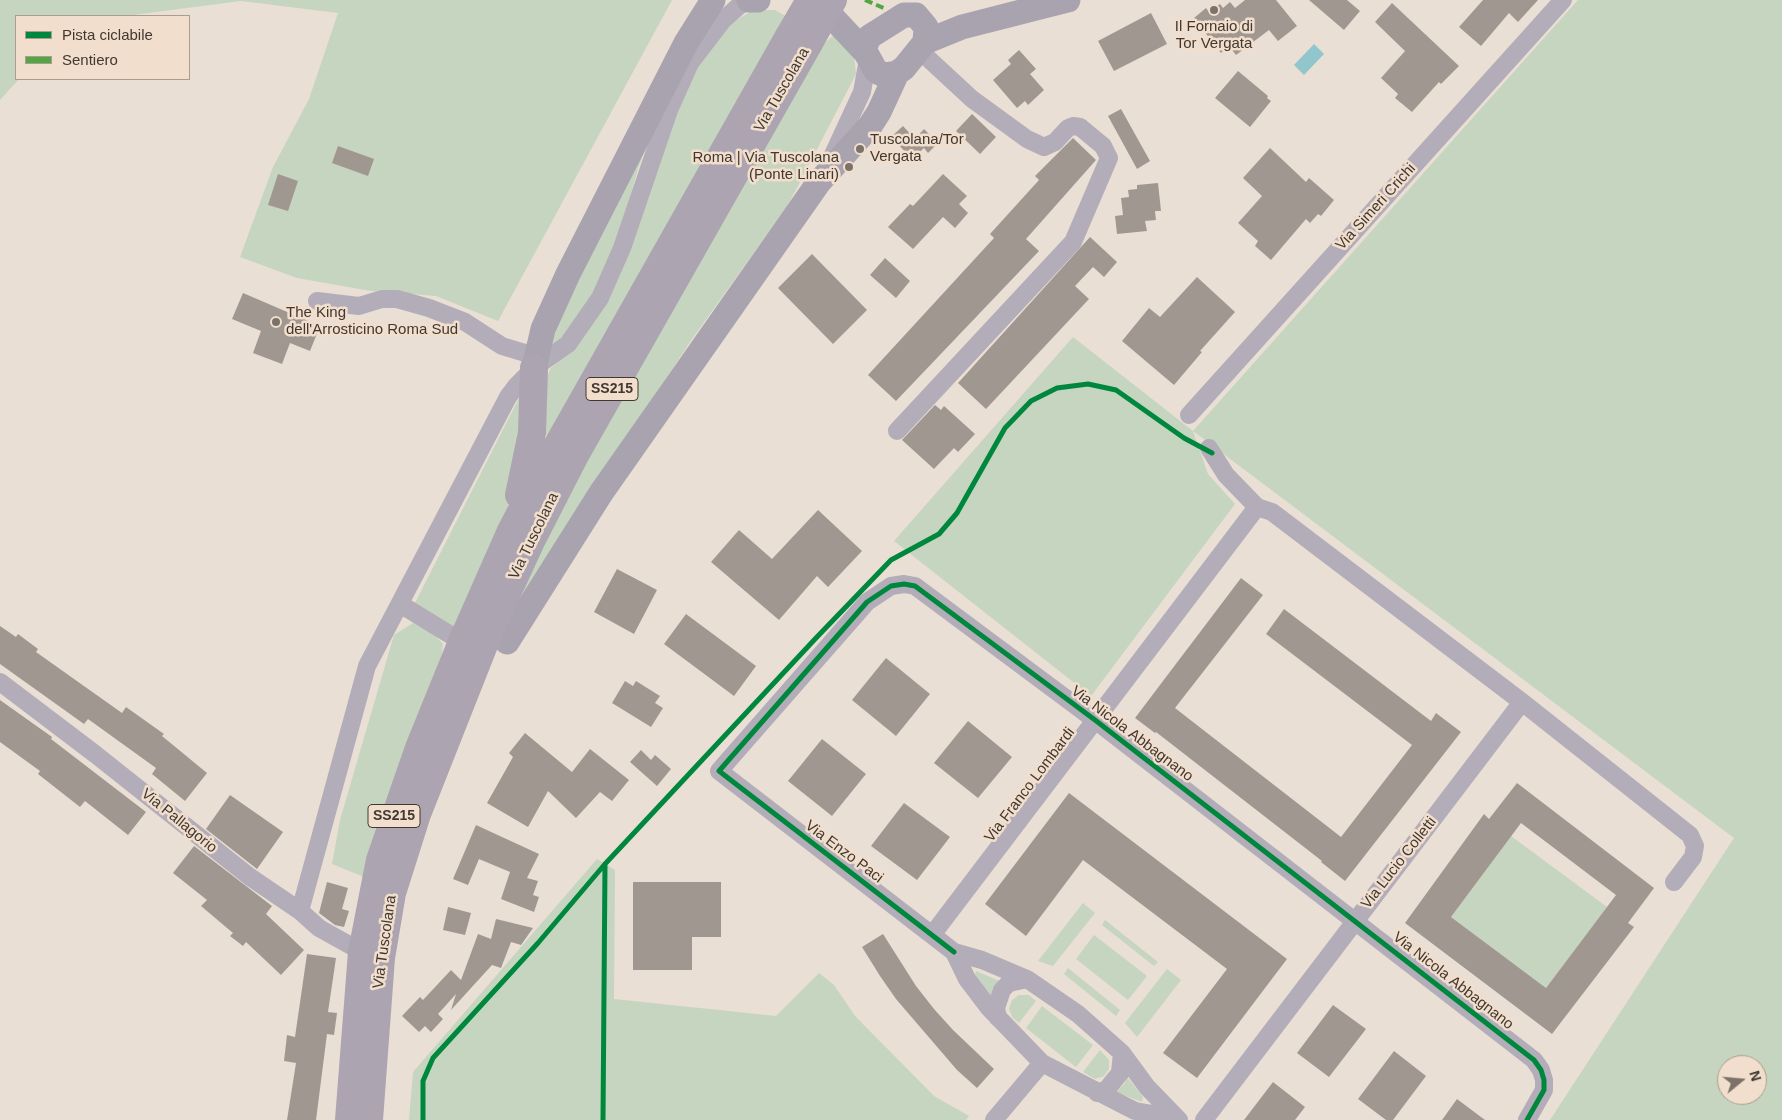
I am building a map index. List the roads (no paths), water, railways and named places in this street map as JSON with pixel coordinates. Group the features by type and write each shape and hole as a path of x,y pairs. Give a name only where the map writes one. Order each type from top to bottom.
{"main road":[{"name":"Via Tuscolana","path":"368,1120 380,976 388,911 411,831 491,628 550,502 671,284 816,5"},
{"name":"Via Tuscolana","path":"349,1120 362,952 373,890 388,832 462,642 511,531 799,40"},
{"path":"511,531 529,451 534,411 535,360"},
{"path":"443,750 507,642"}],"street":[{"path":"300,911 368,666 498,414 535,360 546,321 577,256 686,43 713,0"},
{"path":"535,360 568,344 584,324 604,290 622,248 665,120 690,63 704,42 723,20 740,5 751,0 758,0"},
{"path":"792,0 816,5 857,25 895,15 910,14 922,27 972,99 1027,140 1044,147 1055,142 1072,126 1080,127 1103,146 1109,158 1073,242 897,431"},
{"path":"922,27 962,27 1068,0"},
{"name":"Via Simeri Crichi","path":"1189,415 1563,0"},
{"path":"816,5 867,56 876,71 884,75 897,73 922,27"},
{"path":"867,56 865,47 869,36 895,15"},
{"name":"Via Tuscolana","path":"819,182 862,92 867,56"},
{"name":"Via Tuscolana","path":"507,642 601,493 819,182 870,126 887,98 897,73"},
{"path":"316,301 359,306 382,299 397,299 429,308 465,322 502,346 525,353 535,360"},
{"path":"1209,448 1226,475 1257,507 1272,512 1522,702 1690,835 1695,846 1693,856 1674,882"},
{"name":"Via Franco Lombardi","path":"932,935 1257,507"},
{"name":"Via Nicola Abbagnano","path":"718,772 867,602 891,586 904,584 915,586 1095,720 1534,1060 1544,1080 1540,1100 1527,1120"},
{"path":"400,604 462,642"},
{"name":"Via Pallagorio","path":"0,682 95,754 250,877 300,911 319,928 362,952"},
{"name":"Via Lucio Colletti","path":"1204,1120 1522,702"},
{"name":"Via Enzo Paci","path":"718,772 954,952 982,960 1027,979 1078,1014 1122,1052 1147,1087 1178,1119"},
{"name":"Via Enzo Paci","path":"954,952 967,979 998,1018 1042,1063 1135,1112 1178,1119"},
{"path":"998,1018 996,1008 1002,990 1008,983 1027,979"},
{"path":"1097,1093 1107,1089 1120,1073 1122,1052"},
{"path":"994,1120 1042,1063"}],"water":[{"path":"1314,44 1324,54 1304,75 1294,65"}],"place":[{"name":"Il Fornaio di Tor Vergata","path":"1214,10"},
{"name":"Tuscolana/Tor Vergata","path":"860,149"},
{"name":"Roma | Via Tuscolana (Ponte Linari)","path":"849,167"},
{"name":"The King dell'Arrosticino Roma Sud","path":"276,322"}]}
